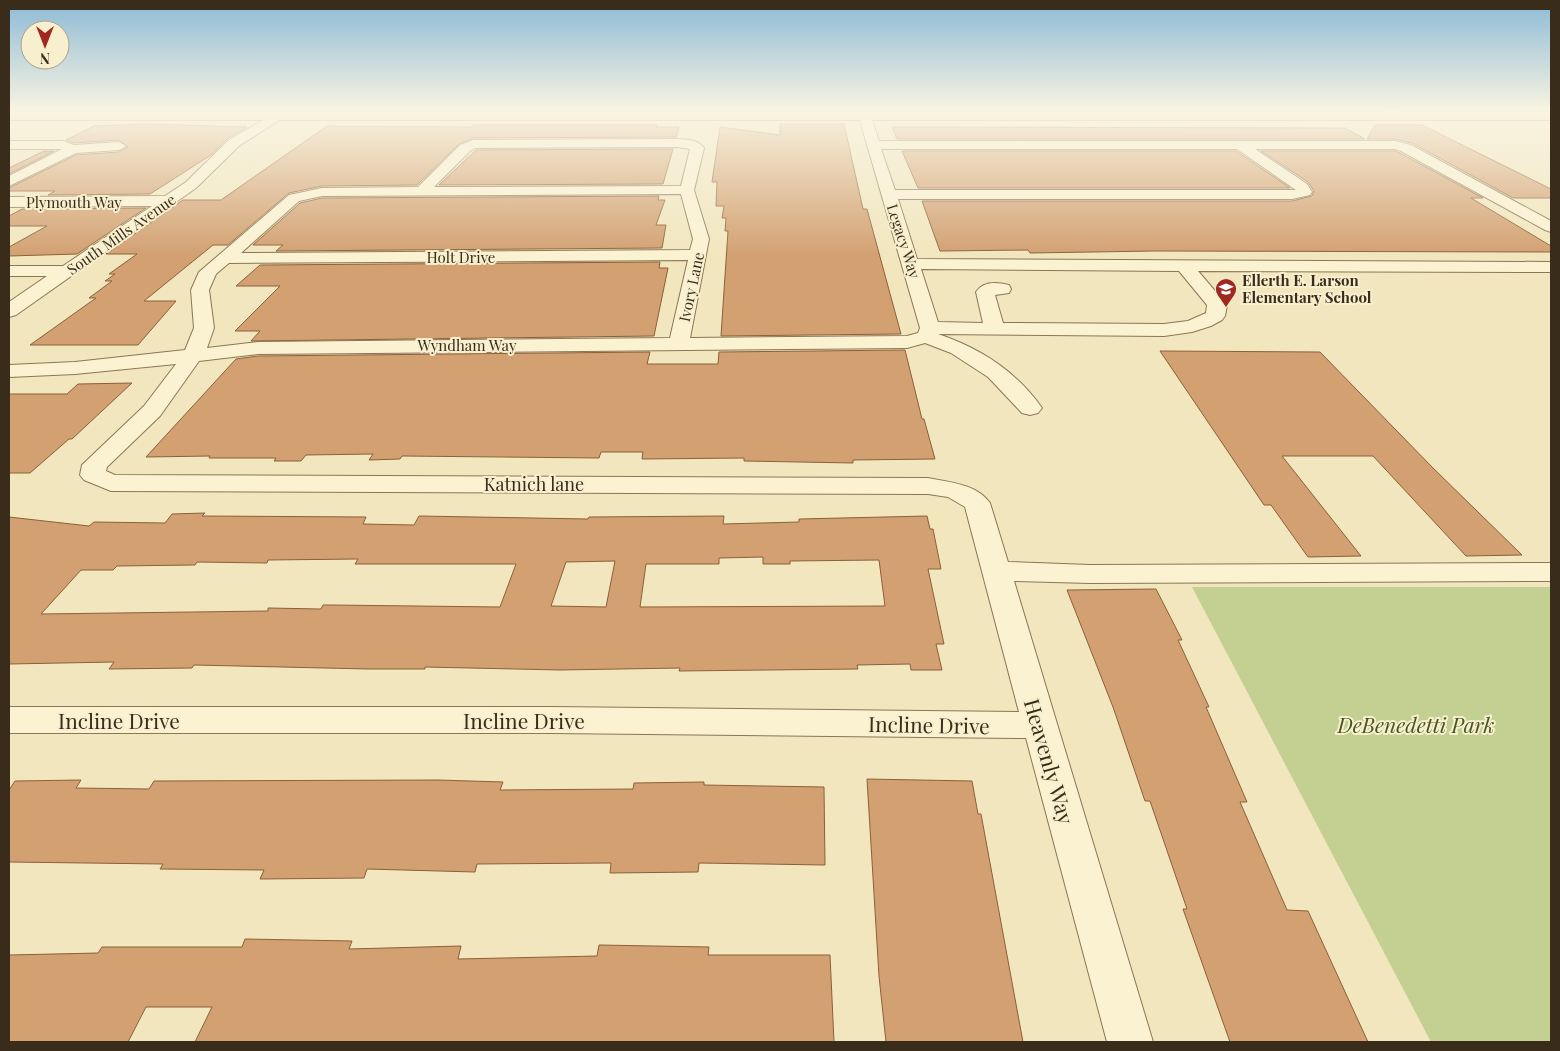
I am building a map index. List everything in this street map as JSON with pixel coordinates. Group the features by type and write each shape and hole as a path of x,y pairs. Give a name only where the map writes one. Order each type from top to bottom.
{"street":[{"path":"9,182 55,158"},
{"name":"South Mills Avenue","path":"9,311 191,185 219,158"},
{"name":"Ivory Lane","path":"422,191 455,158"},
{"name":"Ivory Lane","path":"679,344 701,239 687,190 695,158"},
{"name":"Legacy Way","path":"877,158 912,264 928,332"},
{"path":"889,194 1292,195 1305,192 1302,187 1259,158"},
{"path":"1424,158 1551,227"},
{"path":"194,354 204,328 200,290 208,272 294,198 305,194 322,192 687,190"},
{"name":"Plymouth Way","path":"9,202 169,201"},
{"path":"1512,206 1542,206"},
{"name":"Holt Drive","path":"224,258 698,255"},
{"path":"912,264 1551,266"},
{"name":"Wyndham Way","path":"9,371 75,368 140,362 194,354 258,348 312,346 907,342 928,332 1167,329 1204,324 1215,316 1217,305 1184,265"},
{"path":"9,271 68,271"},
{"path":"995,330 985,292 1002,289"},
{"path":"928,332 981,359 1012,384 1030,408"},
{"name":"Katnich lane","path":"194,354 152,411 95,465 93,475 111,483 928,486 956,491"},
{"name":"Heavenly Way","path":"956,491 977,504 1130,1042"},
{"path":"997,571 1090,574 1551,572"},
{"name":"Incline Drive","path":"9,720 562,720 1039,725"}],"green space":[{"name":"DeBenedetti Park","path":"1192,587 1551,587 1551,1042 1431,1042"}],"building":[{"path":"29,158 40,158 9,174 9,168"},
{"path":"70,158 206,158 150,194 48,195 55,191 9,191 9,188"},
{"path":"281,158 445,158 417,185 322,186 289,193 228,245 213,245 144,301 176,301 138,345 30,345 96,298 89,298 112,281 105,281 115,274 109,274 137,254 106,254 183,200 221,200"},
{"path":"467,158 670,158 663,184 439,185"},
{"path":"715,158 852,158 863,209 867,209 901,334 721,336 728,231 725,231 726,218 722,218 724,206 716,206 717,182 712,182"},
{"path":"905,158 1246,158 1290,188 918,188"},
{"path":"1272,158 1409,158 1483,198 1471,198 1551,246 1551,252 1155,251 1030,253 1028,250 940,251 922,201 1292,201 1312,196 1314,191 1308,182"},
{"path":"1440,158 1489,158 1551,189 1551,198 1513,198"},
{"path":"659,196 658,200 665,200 656,225 666,225 662,248 276,251 283,245 253,245 300,203 322,198"},
{"path":"146,208 77,254 9,256 9,247 47,226 9,226 9,216 22,209"},
{"path":"660,262 659,268 668,268 654,336 251,341 260,331 235,331 280,286 236,286 260,265"},
{"path":"905,350 922,419 924,419 935,459 853,460 853,463 744,461 744,458 642,459 643,452 601,452 599,458 402,456 400,459 369,460 373,454 306,455 301,461 274,461 276,458 209,458 210,456 146,457 236,359 258,356 650,352 647,364 718,364 719,352"},
{"path":"1160,351 1320,352 1433,468 1522,555 1466,556 1373,456 1282,456 1361,556 1308,557 1271,505 1264,505"},
{"path":"132,383 72,439 69,439 30,473 9,473 9,394 67,394 78,384"},
{"path":"205,513 202,516 366,517 363,524 414,525 419,516 588,519 589,517 724,516 723,524 799,522 799,519 927,516 930,529 933,529 941,569 928,569 944,644 936,644 942,670 911,670 910,664 857,665 858,669 679,671 680,668 560,670 425,667 425,669 368,669 194,665 192,668 109,669 114,662 9,664 9,517 89,526 94,522 165,523 172,514","holes":["763,557 763,564 790,564 790,561 879,560 885,606 640,607 646,564 719,564 719,558","358,559 355,564 516,564 500,607 323,605 321,609 268,608 268,611 41,614 81,570 113,570 117,566 195,565 197,562 267,563 268,560","615,561 606,607 551,606 566,562"]},
{"path":"1156,589 1182,640 1178,640 1209,707 1206,707 1247,802 1240,802 1287,910 1308,911 1368,1042 1230,1042 1183,909 1187,909 1150,801 1145,801 1113,707 1067,590"},
{"path":"867,779 972,781 978,814 981,814 1023,1042 886,1042 879,976"},
{"path":"81,780 76,788 149,789 154,781 438,780 503,782 500,790 633,789 634,783 704,782 704,785 824,787 825,865 699,863 698,872 610,873 611,863 477,864 475,872 367,869 364,878 260,879 264,870 160,869 163,864 9,862 9,790 15,781"},
{"path":"245,939 352,941 349,949 461,946 458,959 597,956 599,945 709,947 708,955 830,955 834,1042 195,1042 212,1007 146,1007 128,1042 9,1042 9,955 98,953 102,947 242,947"}],"place":[{"name":"Ellerth E. Larson Elementary School","path":"1226,308"}]}
